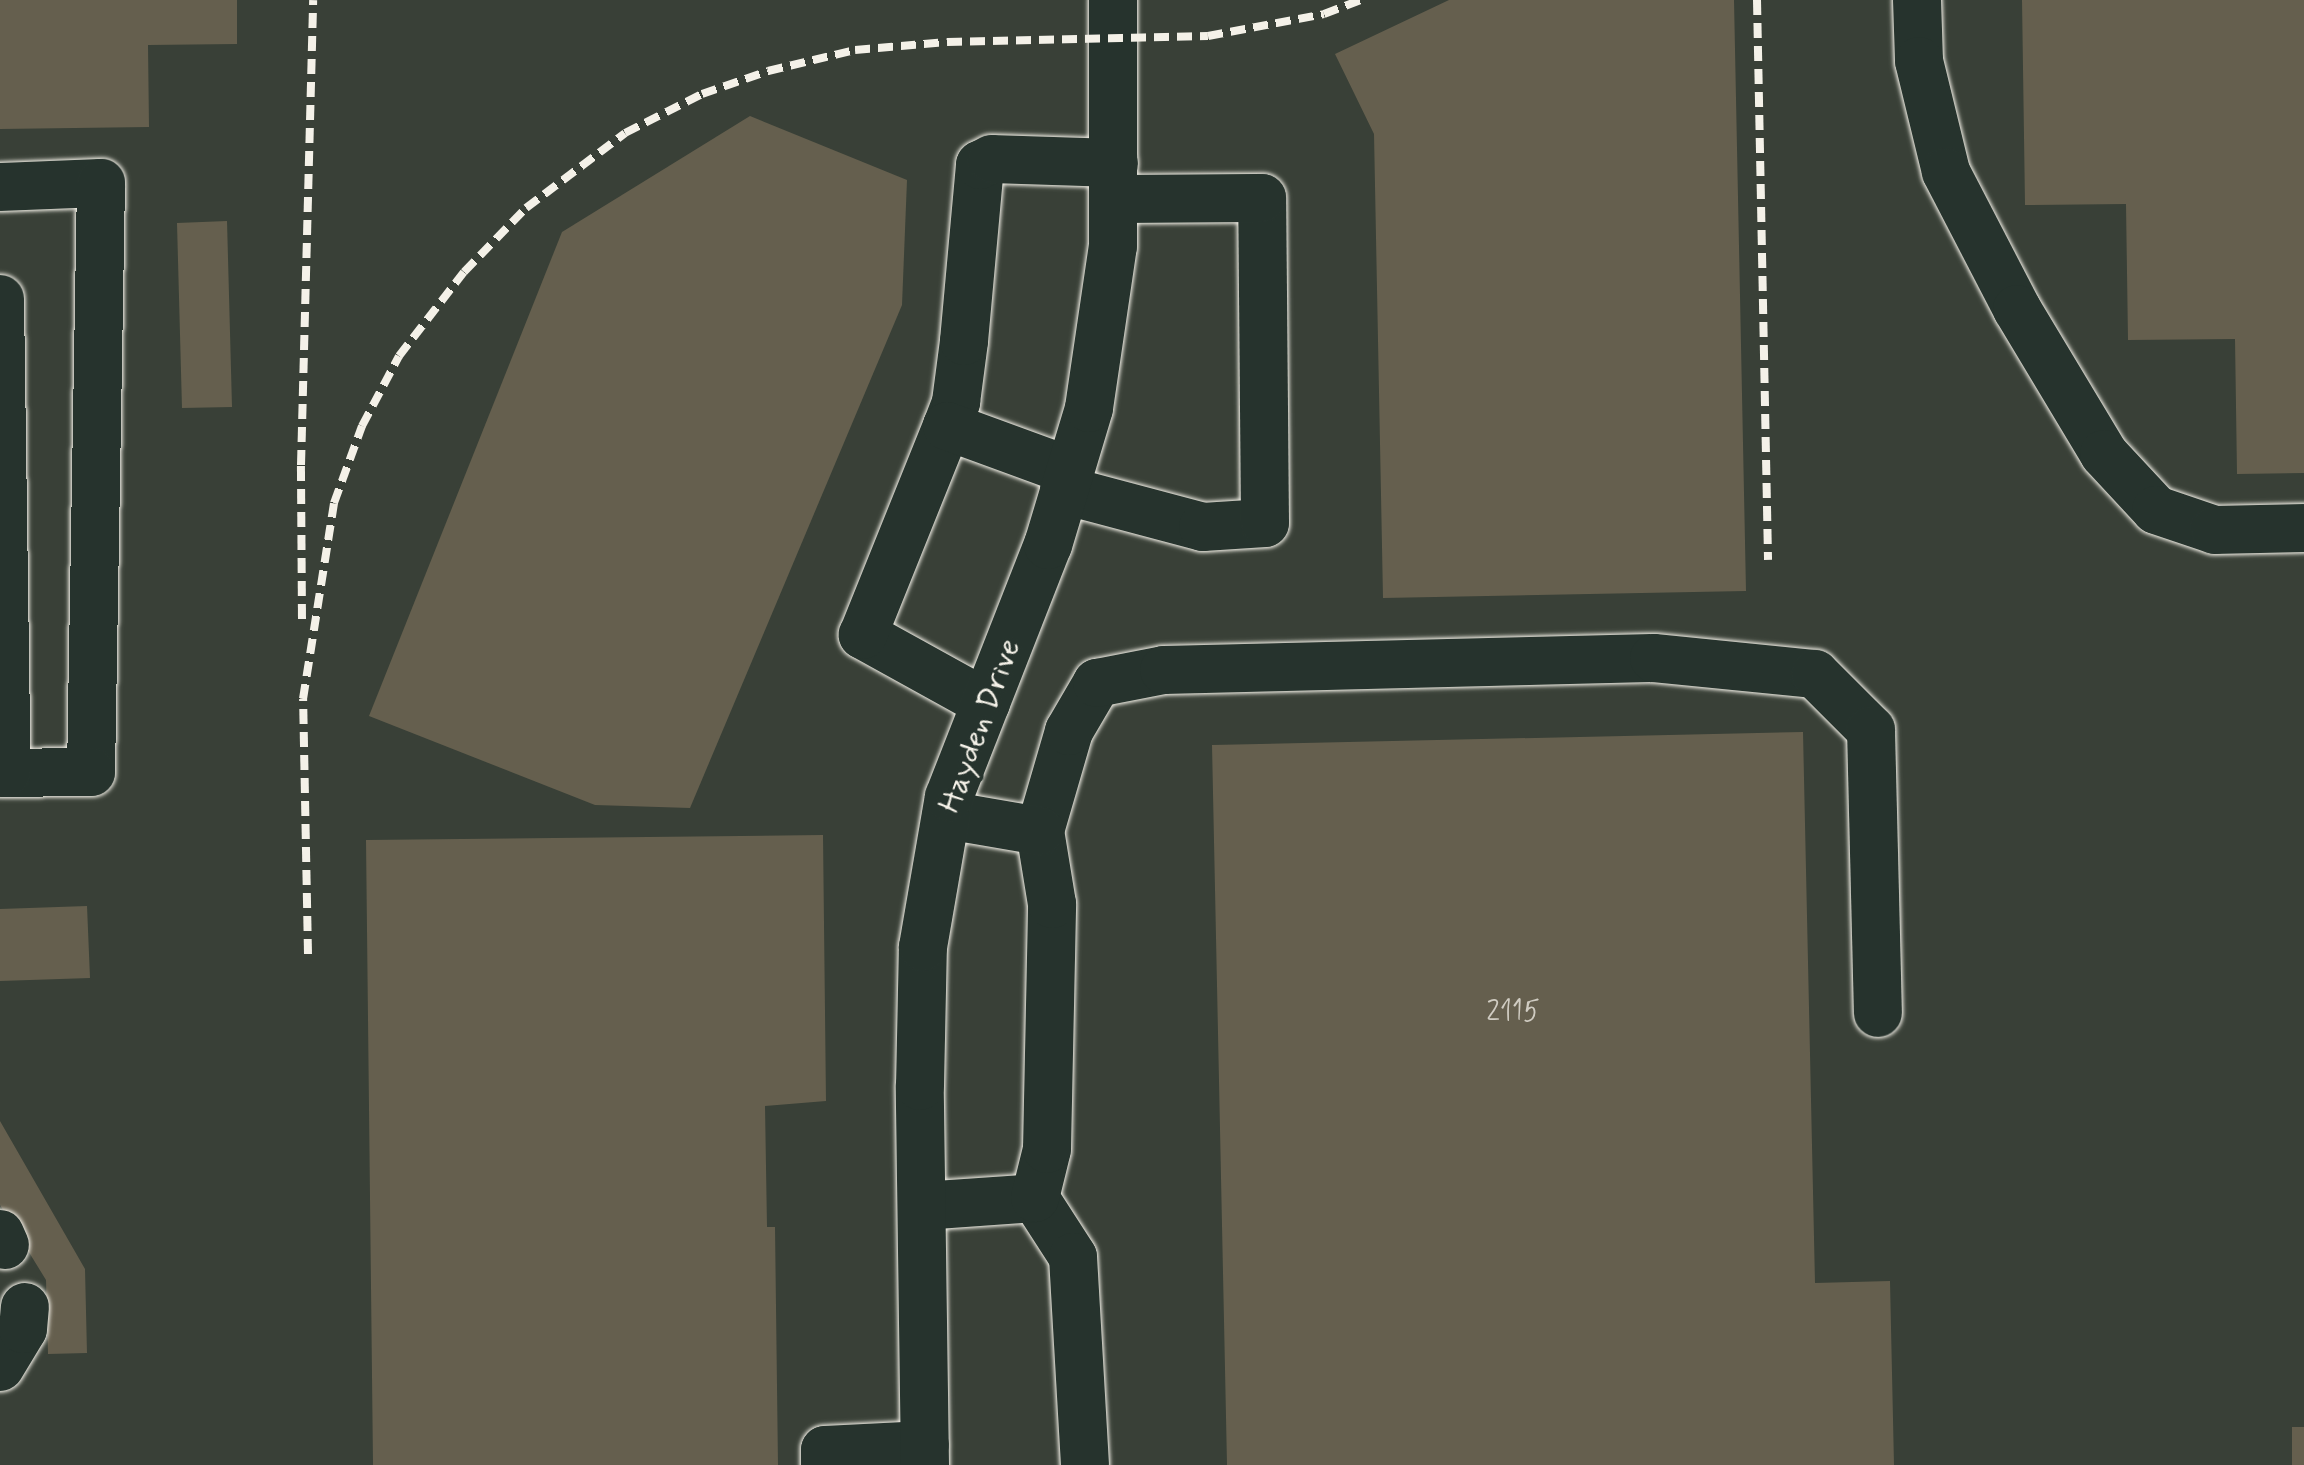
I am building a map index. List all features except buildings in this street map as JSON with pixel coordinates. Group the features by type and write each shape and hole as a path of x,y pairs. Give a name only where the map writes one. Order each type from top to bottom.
{"street":[{"name":"Hayden Drive","path":"925,1455 923,947 946,815 1048,544 1089,408 1113,246 1114,0"},
{"path":"1917,0 1918,61 1946,172 2017,309 2104,454 2156,510 2215,530 2304,528"},
{"path":"947,426 1067,481 1203,527 1265,524 1262,198 1114,181 992,159 980,165 956,402 862,634 986,702"},
{"path":"0,187 101,183 91,772 4,773 0,299"},
{"path":"1084,1465 1073,1257 1035,1198 1047,1149 1052,904 1040,831 1069,731 1097,683 1164,670 1654,658 1815,674 1871,730 1878,1013"},
{"path":"946,815 1040,831"},
{"path":"922,1206 1035,1198"},
{"path":"0,1368 22,1329 25,1308"},
{"path":"826,1465 825,1450 925,1455"}],"shaded area":[{"path":"0,0 2304,0 2304,1465 0,1465"}],"railway":[{"path":"302,619 301,465 313,0"},
{"path":"308,954 303,699 334,503 362,426 399,356 464,272 526,208 625,133 702,94 768,71 855,50 947,42 1208,36 1324,14 1361,0"},
{"path":"1757,0 1768,560"}]}
